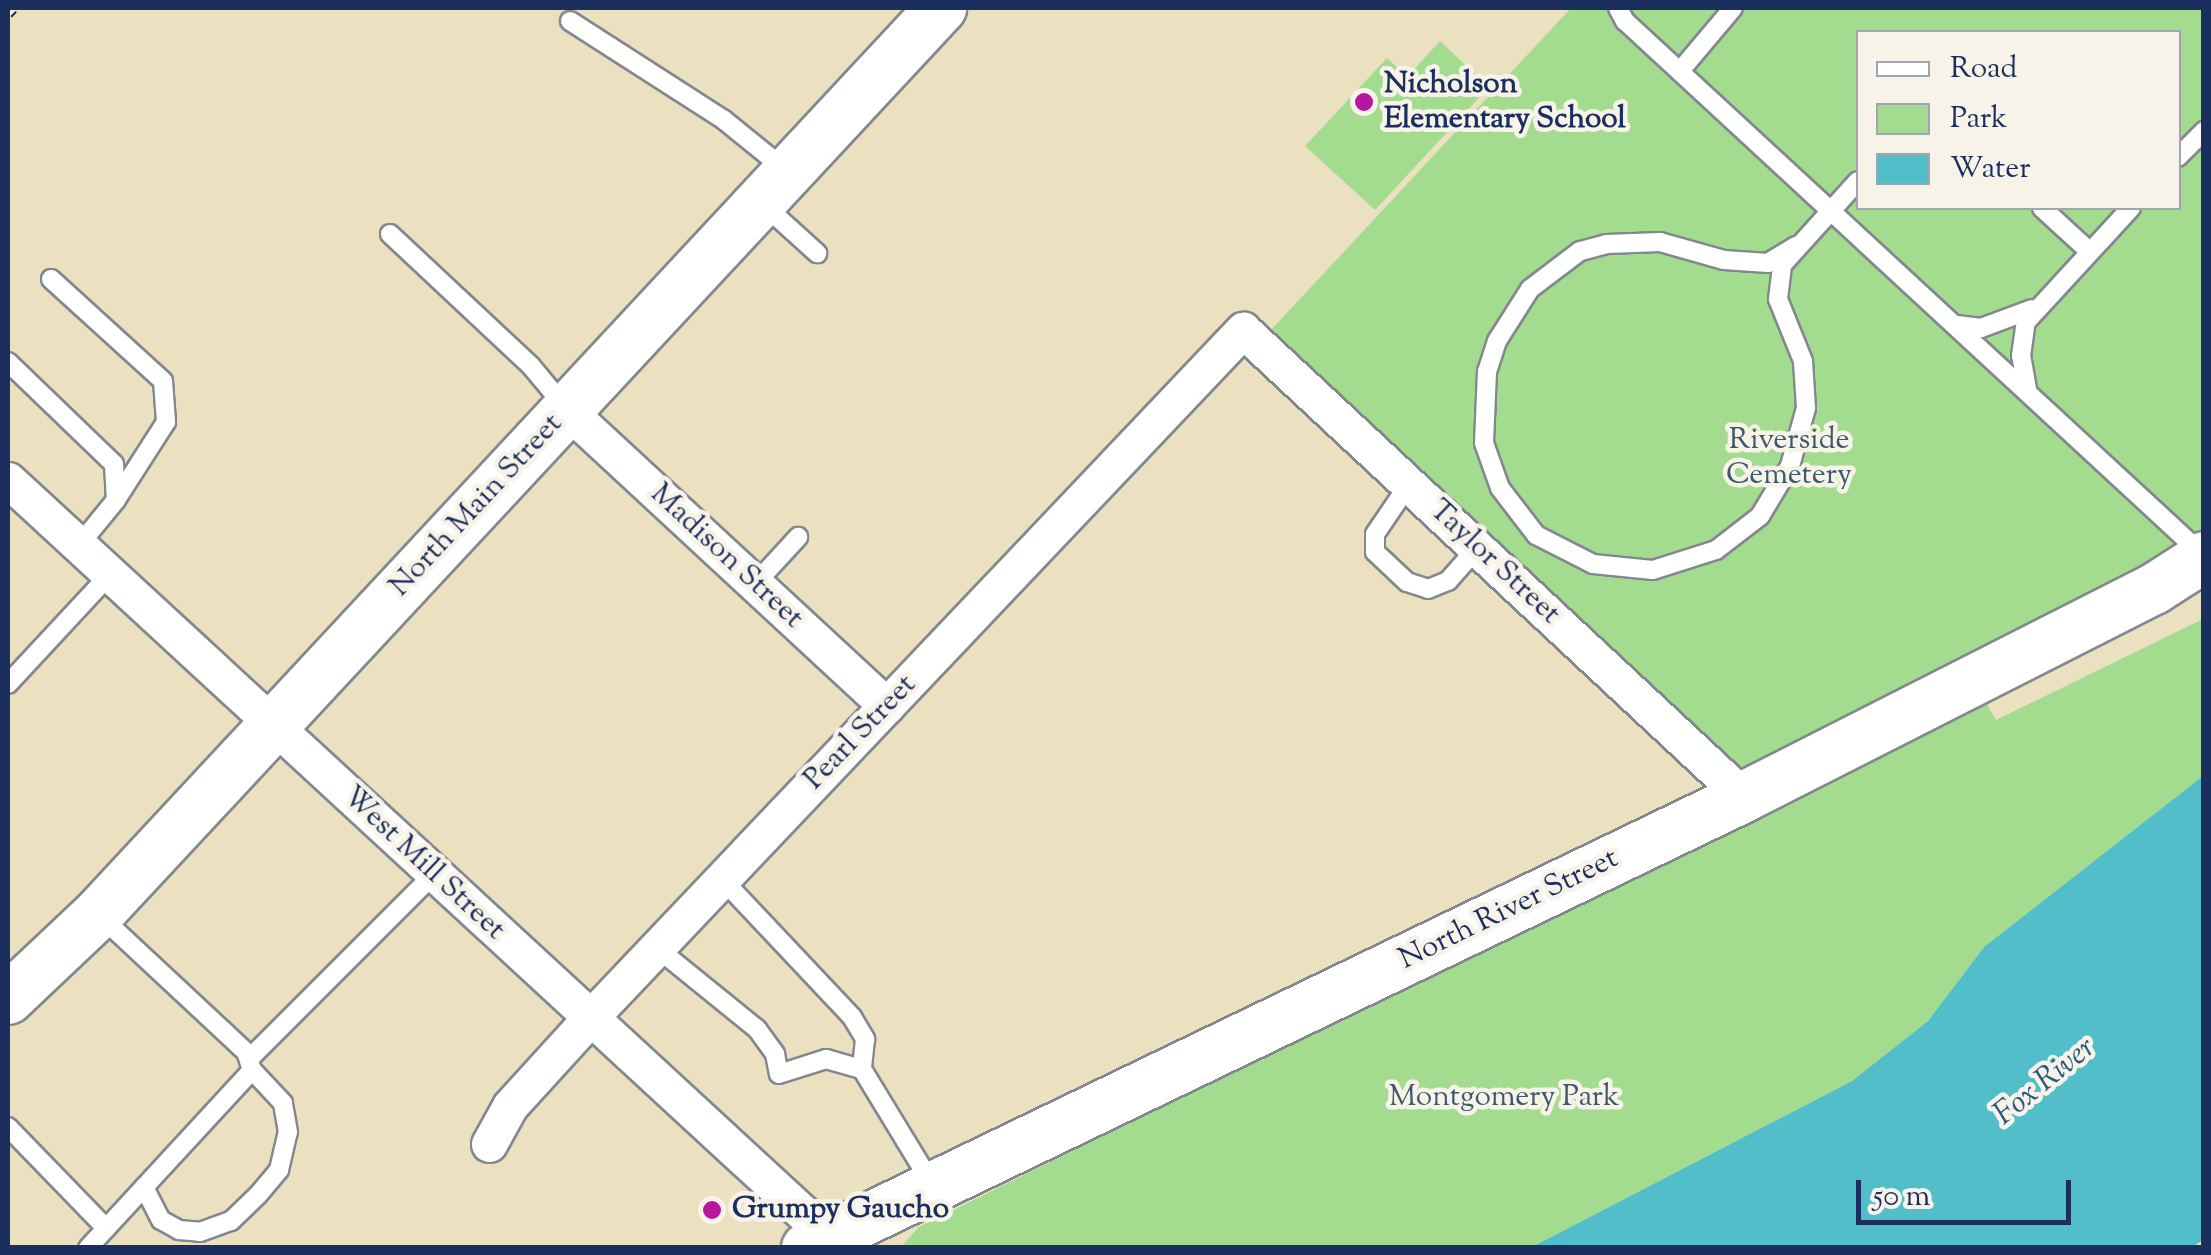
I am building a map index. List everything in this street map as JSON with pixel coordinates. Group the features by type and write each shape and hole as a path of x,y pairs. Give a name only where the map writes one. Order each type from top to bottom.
{"street":[{"name":"North Main Street","path":"8,998 98,914 940,8"},
{"name":"Taylor Street","path":"1244,330 1744,797"},
{"name":"Pearl Street","path":"489,1144 510,1106 590,1018 1244,330"},
{"name":"Madison Street","path":"566,409 887,706"},
{"name":"West Mill Street","path":"8,480 590,1018 825,1244"},
{"name":"North River Street","path":"825,1244 933,1187 1744,797 2154,589 2204,556"}],"lane":[{"path":"1618,8 1680,71 2204,556"},
{"path":"1680,71 1733,8"},
{"path":"570,20 724,120 774,186 817,253"},
{"path":"2181,154 2204,131"},
{"path":"1796,246 1768,263 1724,260 1660,242 1607,244 1580,251 1530,289 1497,341 1487,372 1484,443 1500,488 1536,534 1593,564 1653,570 1716,550 1760,516 1790,466 1806,408 1803,362 1778,299 1782,264 1856,183"},
{"path":"2044,210 2089,252"},
{"path":"2027,389 2022,336 2037,306 2129,210"},
{"path":"390,234 531,366 566,409"},
{"path":"51,279 162,381 166,422 116,500 80,544"},
{"path":"1957,324 1981,328 2037,306"},
{"path":"8,362 114,464 116,500"},
{"path":"1409,484 1375,534 1376,552 1406,582 1428,589 1448,582 1477,548"},
{"path":"754,584 798,537"},
{"path":"8,684 111,573"},
{"path":"88,1248 250,1064 434,874"},
{"path":"722,880 852,1017 864,1039 862,1068 933,1187"},
{"path":"98,914 250,1064 283,1104 288,1132 279,1170 231,1221 179,1230 161,1220 144,1187"},
{"path":"656,948 758,1029 775,1054 780,1074 826,1059 862,1068"},
{"path":"8,1127 106,1228"}],"green space":[{"name":"Riverside Cemetery","path":"1571,8 2203,8 2203,533 1749,775 1271,330"},
{"path":"1440,41 1489,87 1375,210 1305,146 1387,58 1407,77"},
{"name":"Montgomery Park","path":"2203,619 2203,776 1984,947 1928,1021 1852,1081 1532,1247 901,1247 919,1227 1984,699 1996,720"}],"water":[{"name":"Fox River","path":"2203,776 2203,1240 2191,1248 1532,1247 1852,1081 1928,1021 1984,947"}],"railway":[{"path":"8,13 13,8"}],"place":[{"name":"Nicholson Elementary School","path":"1364,102"},
{"name":"Grumpy Gaucho","path":"712,1210"}]}
